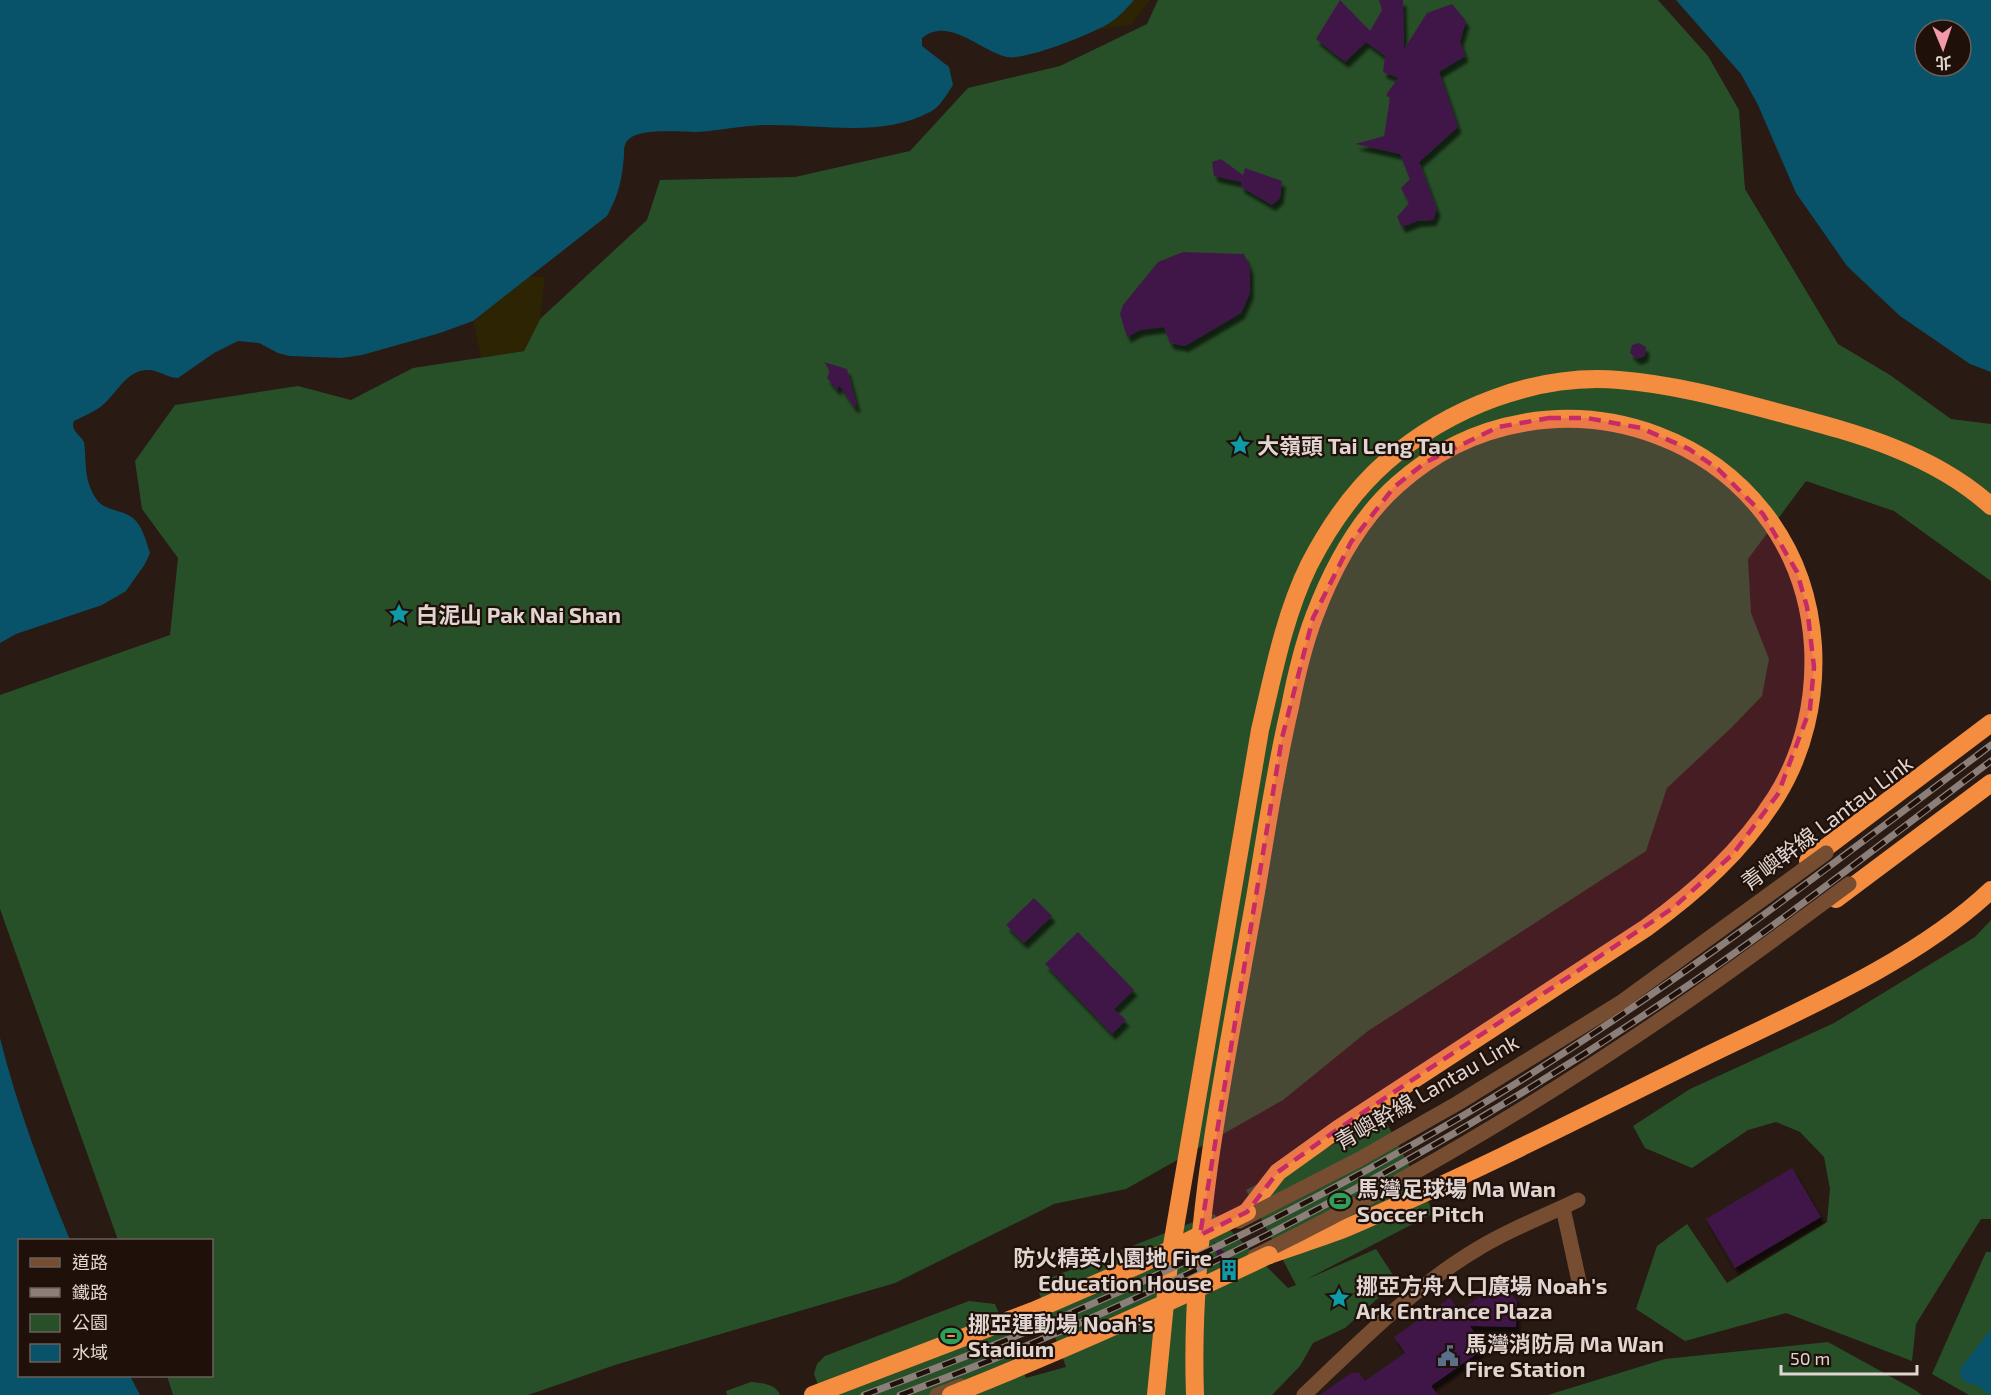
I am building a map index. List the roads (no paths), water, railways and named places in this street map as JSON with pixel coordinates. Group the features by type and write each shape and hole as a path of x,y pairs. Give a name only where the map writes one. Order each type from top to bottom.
{"highway":[{"path":"1156,1395 1170,1253 1260,730 1277,656 1298,591 1321,543 1350,500 1385,462 1432,428 1488,400 1538,386 1577,380 1618,380 1701,392 1843,430 1886,444 1934,466 1976,492 1991,506"},
{"path":"1195,1395 1198,1260 1204,1201 1282,738 1300,660 1313,618 1340,561 1363,523 1394,487 1426,462 1460,441 1498,427 1550,418 1587,418 1641,428 1689,449 1719,469 1763,514 1779,537 1797,572 1807,607 1814,667 1810,709 1802,740 1778,794 1754,829 1733,854 1697,890 1646,928 1348,1122 1278,1172 1247,1212"},
{"name":"青嶼幹線 Lantau Link","path":"813,1395 1033,1311 1141,1264 1356,1156 1416,1122 1555,1038 1653,973 1823,850 1991,723"},
{"path":"951,1395 1052,1355 1161,1307 1269,1255 1379,1198 1480,1140 1581,1078 1680,1013 1991,783"},
{"path":"1269,1255 1344,1228 1492,1161 1840,990 1938,932 1970,909 1991,890"}],"street":[{"name":"青嶼幹線 Lantau Link","path":"828,1395 1035,1315 1143,1268 1358,1160 1458,1104 1620,1003 1751,909 1991,729"},
{"path":"938,1395 1050,1351 1159,1303 1377,1194 1478,1136 1579,1074 1677,1008 1774,939 1991,777"},
{"path":"1304,1395 1397,1308 1445,1270 1480,1247 1578,1200"},
{"path":"1563,1208 1580,1286"}],"water":[{"path":"0,0 1134,0 1103,27 1059,45 1016,57 997,54 954,33 932,32 922,38 922,46 949,67 953,85 934,110 911,120 872,127 759,125 696,132 651,132 635,136 625,144 619,187 607,216 473,321 440,333 362,355 341,358 289,356 259,343 238,341 214,353 178,378 150,370 139,371 126,380 99,408 74,421 73,427 84,442 89,486 100,503 130,516 138,523 150,553 145,564 126,591 102,605 16,634 0,643"},
{"path":"1676,0 1991,0 1991,372 1970,364 1900,316 1847,266 1796,193 1758,105 1741,74"},
{"path":"0,1038 31,1140 70,1239 18,1239 18,1377 131,1377 140,1395 0,1395"},
{"path":"1991,1329 1990,1395 1961,1378 1960,1369"}],"railway":[{"path":"864,1395 1019,1335 1171,1268 1319,1195 1464,1115 1533,1073 1667,984 1798,890 1991,745"},
{"path":"900,1395 1101,1314 1199,1268 1296,1220 1485,1115 1577,1058 1709,971 1991,761"}],"place":[{"name":"大嶺頭 Tai Leng Tau","path":"1240,445"},
{"name":"白泥山 Pak Nai Shan","path":"399,614"},
{"name":"馬灣足球場 Ma Wan Soccer Pitch","path":"1340,1201"},
{"name":"防火精英小園地 Fire Education House","path":"1229,1270"},
{"name":"挪亞方舟入口廣場 Noah's Ark Entrance Plaza","path":"1339,1298"},
{"name":"挪亞運動場 Noah's Stadium","path":"951,1336"},
{"name":"馬灣消防局 Ma Wan Fire Station","path":"1448,1356"}]}
